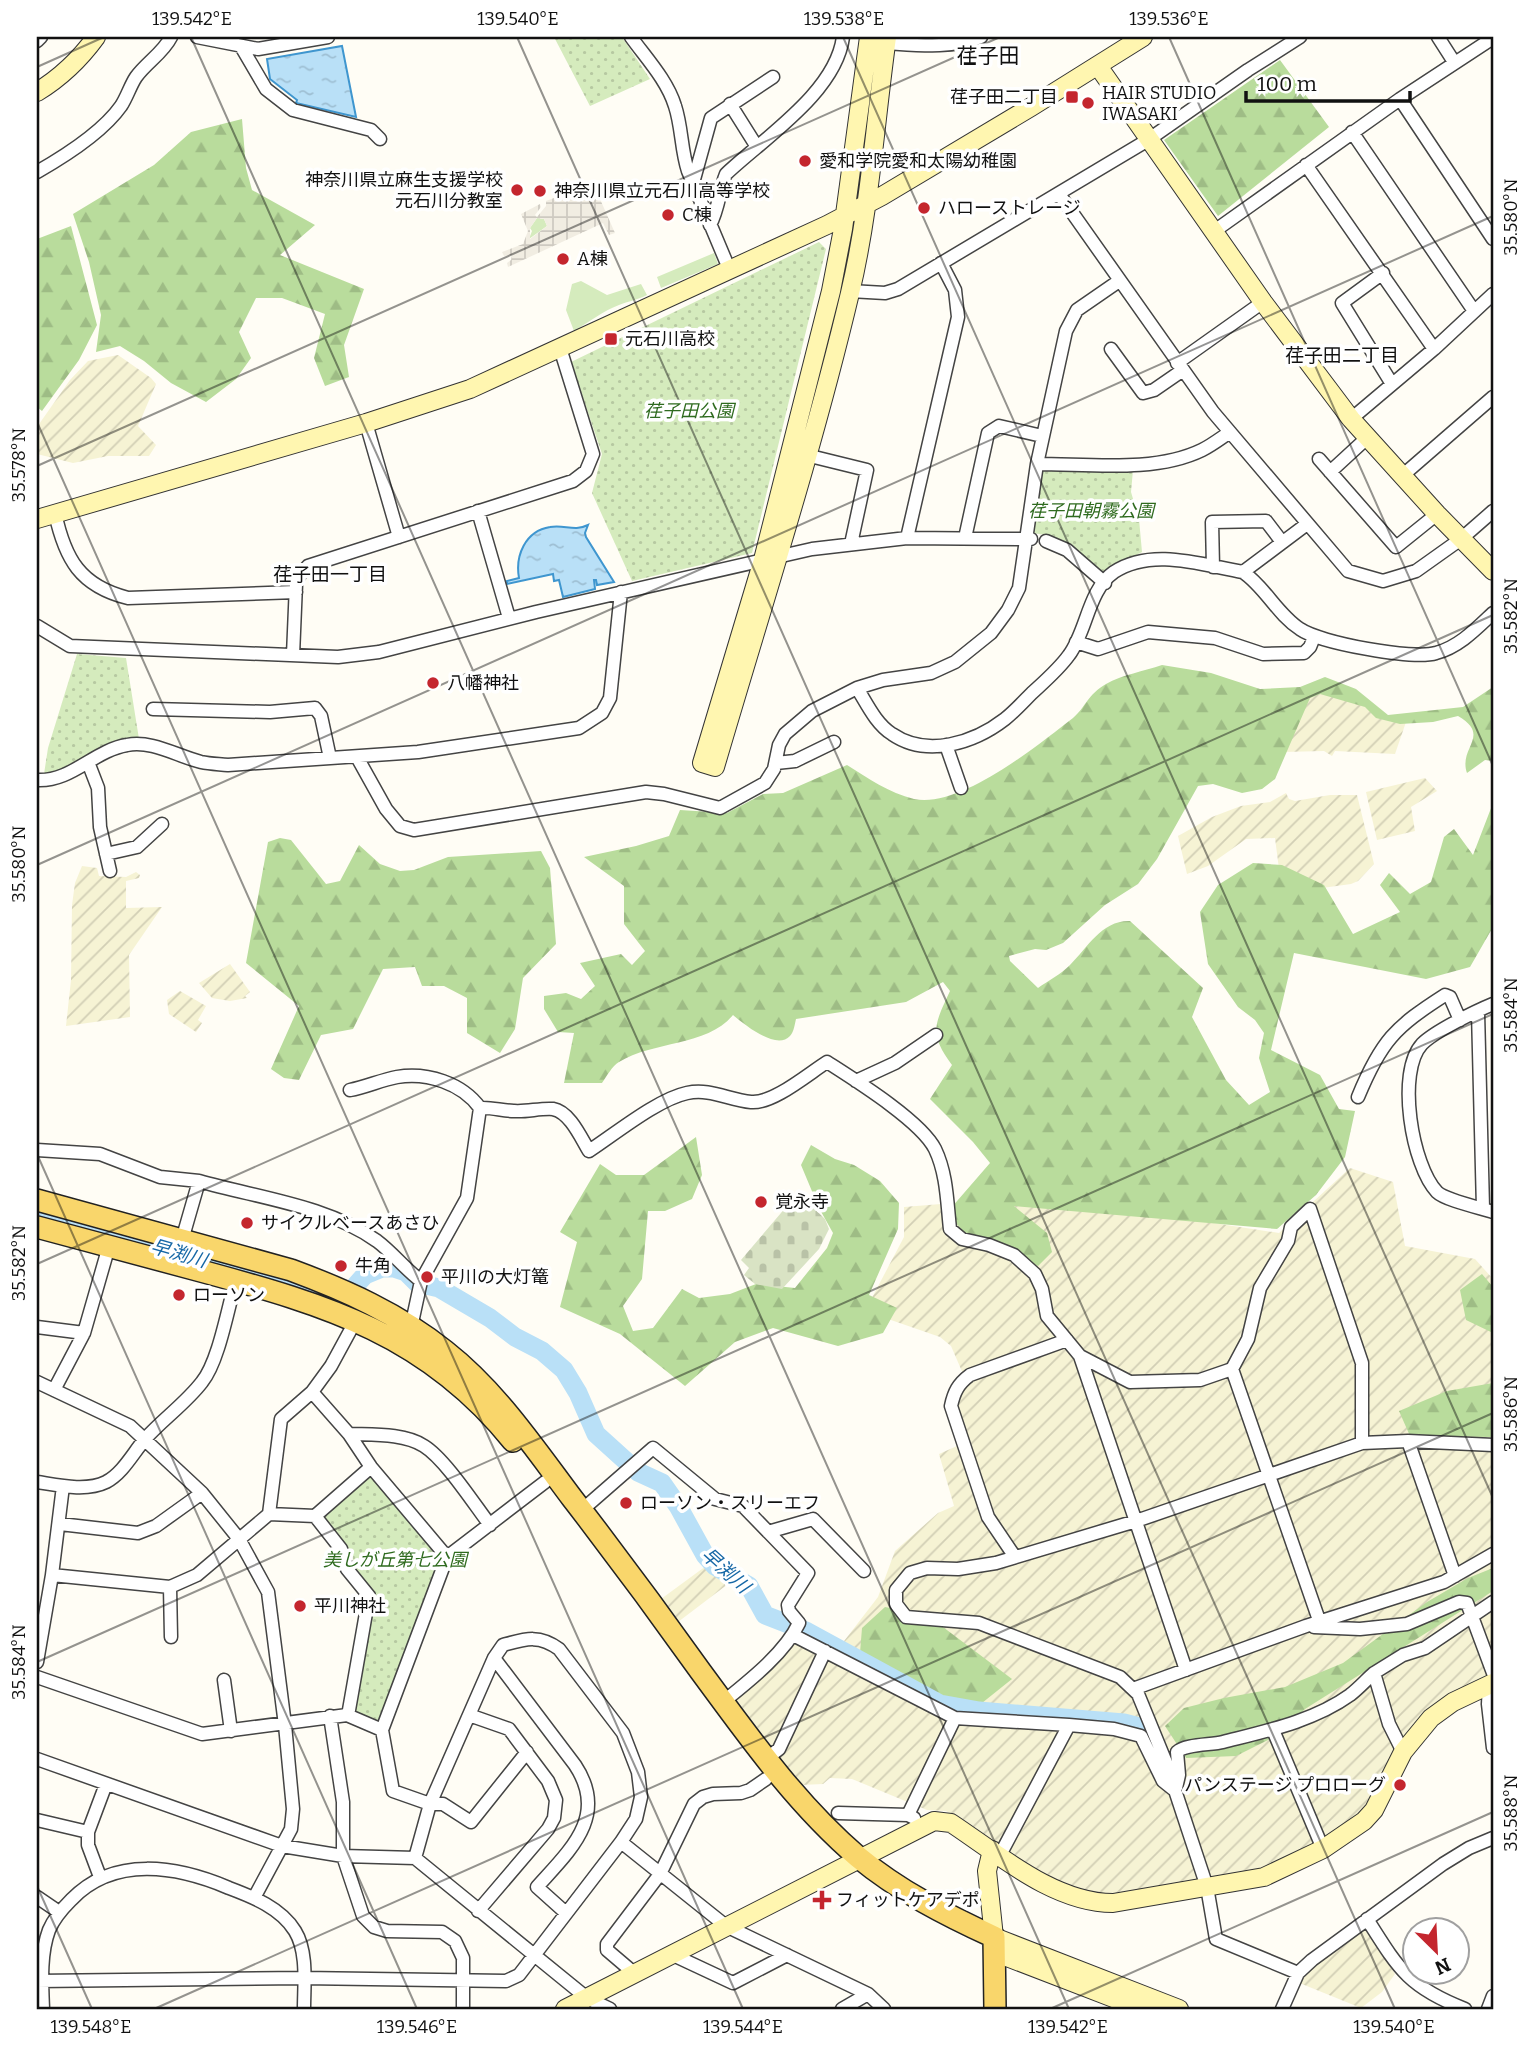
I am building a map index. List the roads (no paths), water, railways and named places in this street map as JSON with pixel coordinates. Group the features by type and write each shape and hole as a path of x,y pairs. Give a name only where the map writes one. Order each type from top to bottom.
{"main road":[{"path":"37,1200 291,1270 384,1311 507,1433 766,1769 813,1835 853,1862 920,1917 994,1944 995,2009"},
{"path":"37,1227 298,1298 444,1349 499,1402 582,1510 723,1702 766,1769"}],"street":[{"path":"37,41 41,37"},
{"path":"37,92 52,83 75,62 96,37"},
{"path":"37,172 66,156 121,106 136,78 172,37"},
{"path":"197,37 242,48 258,49 328,37"},
{"path":"631,37 671,92 677,110 684,158 730,271"},
{"path":"710,225 718,210 721,184 726,174 803,104 824,81 841,52 844,37"},
{"path":"869,37 845,215 831,291 770,557 715,767 702,763 770,557 806,455 850,291 878,121 887,40 928,46 957,44 981,37"},
{"path":"37,519 366,423 470,389 730,271 865,205 1143,37"},
{"path":"850,291 885,293 898,289 1148,140 1300,37"},
{"path":"1438,37 1454,62"},
{"path":"1213,232 1352,132 1493,38"},
{"path":"242,48 266,89 293,110 371,130 380,139"},
{"path":"1098,66 1263,302 1351,419 1493,571"},
{"path":"693,183 711,118 773,78"},
{"path":"1400,99 1493,239"},
{"path":"730,104 757,147"},
{"path":"1352,132 1474,311"},
{"path":"1306,165 1434,349"},
{"path":"1059,194 1180,367 1230,432 1348,570 1383,581 1416,571 1461,539 1493,511"},
{"path":"906,538 958,317 955,290 941,262"},
{"path":"1383,273 1342,303 1392,384"},
{"path":"356,757 386,809 400,827 414,830 646,792 720,808 765,783 776,763 779,745 785,734 798,721 857,688 883,680 931,673 955,662 991,633 1008,610 1019,588 1042,436 1066,331 1076,310 1119,281"},
{"path":"1351,419 1434,349 1493,294"},
{"path":"1111,349 1143,393 1154,390 1263,302"},
{"path":"293,655 296,592 299,576 308,566 573,481 586,471 593,454 560,348"},
{"path":"1402,476 1493,397"},
{"path":"366,423 398,537"},
{"path":"965,538 988,433 999,426 1042,436"},
{"path":"1037,464 1153,464 1203,449 1230,432"},
{"path":"1330,472 1368,438"},
{"path":"806,455 867,470 851,544"},
{"path":"1319,459 1396,547 1437,514"},
{"path":"478,511 509,618"},
{"path":"55,513 72,565 108,593 128,598 296,592"},
{"path":"1213,567 1212,522 1266,521 1282,542"},
{"path":"1243,572 1307,524"},
{"path":"37,626 70,646 338,657 379,652 509,618 770,557 906,538 1028,539"},
{"path":"1046,541 1067,550 1105,583"},
{"path":"857,688 880,725 893,736 914,744 932,747 946,745 981,734 1005,719 1050,677 1070,654 1097,593 1111,574 1142,560 1157,559 1243,572 1282,614 1299,629 1314,637 1412,656 1436,654 1459,643 1493,613"},
{"path":"37,780 48,780 113,748 130,744 151,746 203,763 228,765 418,752 579,728 602,713 610,698 621,592"},
{"path":"1076,642 1098,649 1147,632 1215,638 1263,654 1304,653 1314,637"},
{"path":"153,709 270,712 315,708 321,716 330,758"},
{"path":"776,763 795,761 834,743"},
{"path":"946,745 961,788"},
{"path":"88,762 98,788 100,827 110,871"},
{"path":"106,854 137,847 162,824"},
{"path":"1358,1097 1369,1070 1384,1045 1406,1020 1445,995 1450,997 1460,1020"},
{"path":"1478,1012 1488,1210 1439,1194 1430,1181 1415,1145 1410,1114 1409,1071 1412,1060 1423,1043 1460,1020 1493,1004"},
{"path":"856,1081 895,1063 936,1035"},
{"path":"480,1108 492,1107 512,1111 556,1109 566,1116 589,1151 645,1113 685,1093 711,1093 754,1103 770,1099 827,1062 874,1093 930,1140 944,1176 950,1228 962,1239 989,1245 1014,1255 1035,1274 1042,1289 1047,1316 1080,1356 1186,1670"},
{"path":"350,1090 370,1087 396,1077 414,1076 452,1085 472,1097 480,1108 467,1198 419,1286 407,1336"},
{"path":"37,1150 100,1154 160,1177 199,1181 243,1194 274,1199 352,1227 377,1241 419,1286"},
{"path":"182,1240 199,1181"},
{"path":"1080,1356 1130,1382 1200,1380 1232,1369 1248,1339 1259,1288 1288,1241 1291,1227 1310,1209 1362,1363 1362,1443"},
{"path":"54,1390 84,1333 109,1246"},
{"path":"37,1482 63,1486 93,1486 106,1482 117,1474 145,1440 203,1381 212,1366 236,1280"},
{"path":"269,1514 281,1419 312,1392 331,1366 356,1320"},
{"path":"37,1327 84,1333"},
{"path":"1015,1557 988,1517 951,1406 960,1382 970,1375 1067,1340"},
{"path":"1232,1369 1320,1623"},
{"path":"37,1382 118,1419 145,1440 202,1493 239,1539 268,1592 293,1810 291,1829 254,1898"},
{"path":"312,1392 447,1557"},
{"path":"349,1434 402,1438 424,1445 440,1461 490,1525"},
{"path":"1408,1441 1455,1576"},
{"path":"1298,1973 1216,1939 1207,1887 1165,1760 1133,1689 1120,1677 979,1623 906,1616 896,1604 896,1590 910,1573 927,1568 975,1566 1015,1557 1136,1521 1362,1443 1408,1441 1493,1444"},
{"path":"582,1510 653,1448 715,1499 743,1506 808,1573 788,1605 789,1611 796,1629 825,1651 955,1718 1069,1725 1141,1736 1163,1781 1175,1791"},
{"path":"52,1575 170,1587 197,1575 269,1514 315,1516 372,1467"},
{"path":"527,1752 471,1822 443,1804 430,1804 393,1790 382,1730 447,1557 545,1482"},
{"path":"37,1662 60,1524 63,1486"},
{"path":"60,1524 138,1533 156,1526 202,1493"},
{"path":"315,1516 341,1549 347,1569 369,1596 346,1715"},
{"path":"768,1532 813,1519 864,1571"},
{"path":"1133,1689 1306,1626 1444,1581 1493,1554"},
{"path":"170,1587 171,1637"},
{"path":"1306,1626 1360,1629 1407,1624 1459,1602 1471,1610 1492,1680 1488,1704 1493,1748"},
{"path":"1175,1791 1179,1775 1177,1752 1185,1746 1208,1746 1273,1730 1332,1706 1350,1695 1374,1673 1403,1655 1425,1648 1471,1610 1493,1602"},
{"path":"723,1702 755,1676 796,1629"},
{"path":"40,1982 303,1978 506,1981 519,1975 621,1842 636,1819 641,1797 639,1772 623,1733 559,1649 548,1641 534,1637 503,1645 494,1658 430,1804 415,1858"},
{"path":"634,1973 607,1950 607,1944 660,1874 694,1804 713,1794 741,1793 766,1769 779,1749 825,1651"},
{"path":"494,1658 575,1765 588,1792 589,1807 576,1843 537,1887 566,1913"},
{"path":"1374,1673 1389,1724 1403,1752"},
{"path":"37,1677 202,1734 346,1715 382,1730"},
{"path":"224,1680 232,1731"},
{"path":"565,2009 925,1824 942,1820 951,1822 1055,1890 1086,1901 1112,1903 1273,1874 1323,1849 1364,1821 1374,1810 1403,1752 1418,1732 1441,1710 1492,1680"},
{"path":"469,1715 509,1729 548,1781 556,1800 554,1818 478,1911"},
{"path":"330,1716 343,1802 342,1856 363,1916 374,1927 387,1931 442,1932 454,1941 463,1958 463,2008"},
{"path":"908,1815 955,1718"},
{"path":"994,1944 987,1871 1069,1725"},
{"path":"1273,1730 1323,1849"},
{"path":"37,1759 282,1846 342,1856 415,1858 587,1998 610,2009"},
{"path":"100,1877 88,1845 88,1832 106,1784"},
{"path":"838,1813 908,1815 925,1824"},
{"path":"37,1820 88,1832"},
{"path":"1282,2009 1298,1973 1443,1864 1469,1847 1493,1838"},
{"path":"621,1842 726,1926 868,1994 884,2009"},
{"path":"43,2009 40,1982 46,1941 59,1912 80,1891 100,1877 124,1870 152,1869 180,1871 212,1881 254,1898 277,1912 295,1930 301,1945 304,2009"},
{"path":"37,1897 59,1912"},
{"path":"1367,1919 1402,1972 1415,1984 1442,2000 1465,2009"},
{"path":"994,1944 1142,2009"},
{"path":"994,1944 1178,2009"},
{"path":"671,1954 733,1983 787,1955"},
{"path":"842,2009 868,1994"},
{"path":"1488,2009 1493,1996"}],"water":[{"path":"342,46 356,117 296,103 297,100 270,79 267,59"},
{"path":"588,525 586,537 614,582 597,585 594,580 595,589 563,597 559,580 554,581 553,574 507,584 507,581 519,578 520,553 534,534 550,527 578,528"}],"waterway":[{"name":"早渕川","path":"37,1213 322,1293"},
{"name":"早渕川","path":"356,1285 365,1275 382,1268 406,1272 417,1283 439,1288 490,1318 515,1337 542,1351 564,1370 578,1393 596,1434 638,1472 662,1483 705,1555 715,1566 749,1586 765,1615 806,1631 940,1704 979,1711 1124,1723 1147,1729"}],"place":[{"name":"荏子田二丁目","path":"1072,97"},
{"name":"HAIR STUDIO IWASAKI","path":"1088,103"},
{"name":"愛和学院愛和太陽幼稚園","path":"805,161"},
{"name":"神奈川県立麻生支援学校 元石川分教室","path":"517,190"},
{"name":"神奈川県立元石川高等学校","path":"540,191"},
{"name":"ハローストレージ","path":"924,208"},
{"name":"C棟","path":"668,215"},
{"name":"A棟","path":"563,259"},
{"name":"元石川高校","path":"611,339"},
{"name":"八幡神社","path":"433,683"},
{"name":"覚永寺","path":"761,1202"},
{"name":"サイクルベースあさひ","path":"247,1223"},
{"name":"牛角","path":"341,1266"},
{"name":"平川の大灯篭","path":"427,1277"},
{"name":"ローソン","path":"179,1295"},
{"name":"ローソン・スリーエフ","path":"626,1503"},
{"name":"平川神社","path":"300,1606"},
{"name":"パンステージ プロローグ","path":"1400,1785"},
{"name":"フィットケアデポ","path":"822,1900"}],"district":[{"name":"荏子田","path":"988,56"},
{"name":"荏子田二丁目","path":"1342,355"},
{"name":"荏子田一丁目","path":"330,574"}],"park label":[{"name":"荏子田公園","path":"689,411"},
{"name":"荏子田朝霧公園","path":"1091,511"},
{"name":"美しが丘第七公園","path":"395,1560"}]}
